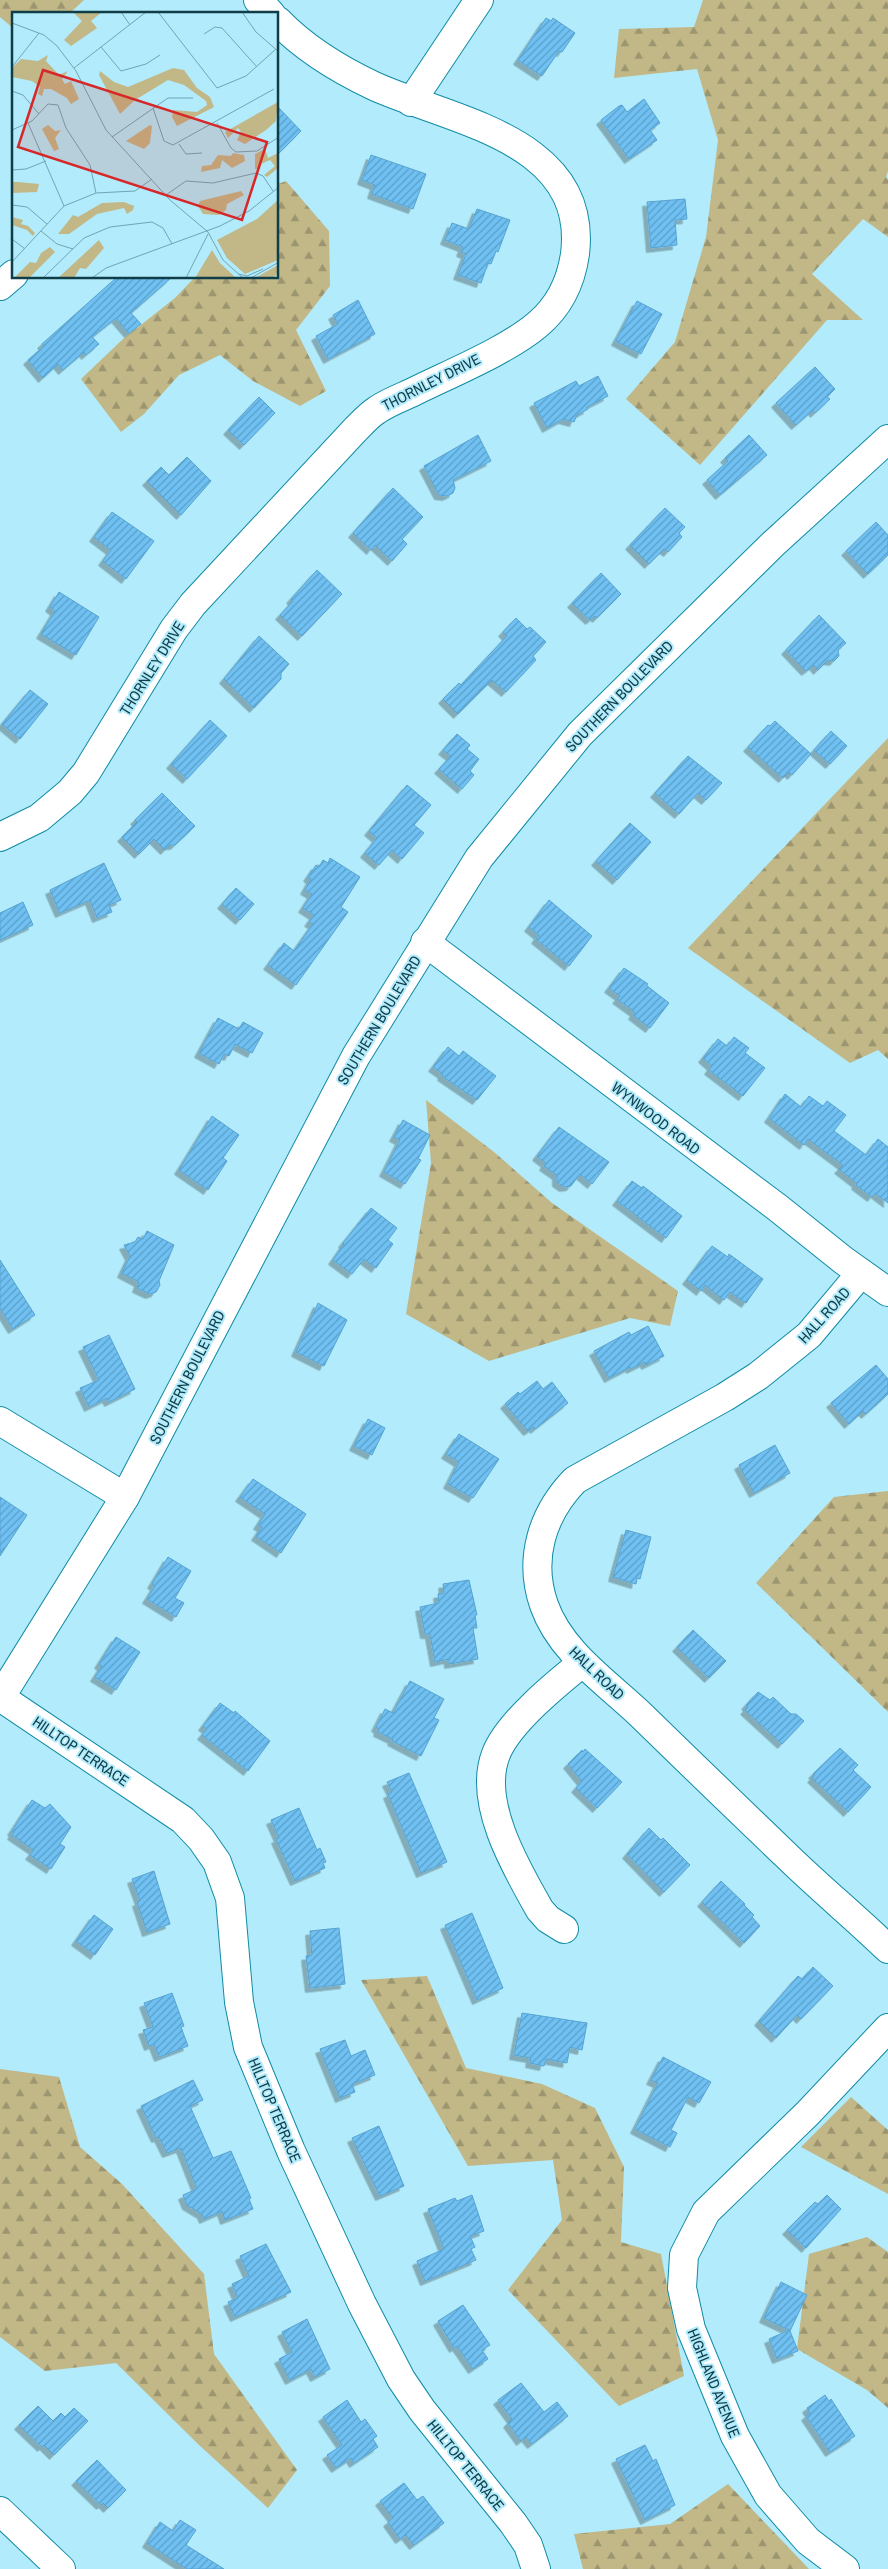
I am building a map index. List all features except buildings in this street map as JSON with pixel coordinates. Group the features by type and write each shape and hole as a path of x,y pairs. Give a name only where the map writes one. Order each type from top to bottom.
{"street":[{"name":"THORNLEY DRIVE","path":"258,0 268,12"},
{"path":"411,102 479,0"},
{"name":"THORNLEY DRIVE","path":"0,837 39,818 70,792 100,752 174,628 193,604 355,430 377,409 513,341 537,325 554,308 566,290 572,272 575,226 570,204 559,180 525,148 508,138 411,102 343,71 319,56 279,23"},
{"path":"0,286 12,276"},
{"name":"SOUTHERN BOULEVARD","path":"0,1697 125,1497 356,1056 425,942 479,858 580,734 772,545 888,439"},
{"name":"WYNWOOD ROAD","path":"425,942 888,1292"},
{"name":"HALL ROAD","path":"861,1273 809,1335 758,1376 658,1435 595,1467 575,1480 561,1495 542,1533 536,1569 544,1606 558,1632 582,1663 614,1689 791,1860 888,1949"},
{"path":"0,1421 125,1497"},
{"path":"564,1929 548,1919 540,1910 496,1819 490,1793 492,1768 496,1752 516,1725 556,1684 582,1663"},
{"name":"HILLTOP TERRACE","path":"0,1697 183,1820 202,1839 217,1862 230,1898 239,2002 248,2047 291,2151 362,2304 401,2379 422,2410 513,2523 528,2545 536,2569"},
{"name":"HIGHLAND AVENUE","path":"845,2569 808,2541 768,2495 734,2436 690,2329 682,2288 684,2254 706,2212 808,2113 888,2028"},
{"path":"0,2511 61,2569"}],"green space":[{"path":"0,0 84,0 71,12 12,12 12,27 0,17"},
{"path":"703,0 888,0 888,171 886,177 888,180 888,237 863,219 812,274 863,320 827,320 700,465 626,399 675,342 706,237 718,140 697,69 614,78 619,29 694,27"},
{"path":"286,181 329,231 330,286 296,330 326,391 300,406 253,381 220,355 179,375 144,414 121,432 81,379 123,339 175,298 193,279 279,279 279,184"},
{"path":"888,738 888,1059 878,1050 850,1063 688,948"},
{"path":"426,1100 494,1152 552,1203 678,1291 670,1326 630,1318 489,1361 406,1314 431,1163"},
{"path":"888,1491 888,1712 756,1583 834,1497"},
{"path":"427,1976 466,2068 542,2084 595,2108 624,2167 621,2242 661,2254 684,2376 619,2406 508,2290 562,2220 553,2160 468,2166 361,1980"},
{"path":"0,2069 59,2077 80,2147 122,2184 204,2274 214,2354 297,2470 268,2508 199,2445 116,2363 45,2371 0,2337"},
{"path":"851,2097 888,2130 888,2194 801,2147"},
{"path":"867,2237 888,2252 888,2408 867,2390 797,2349 809,2254"},
{"path":"728,2484 809,2569 583,2569 574,2534 670,2524"}]}
